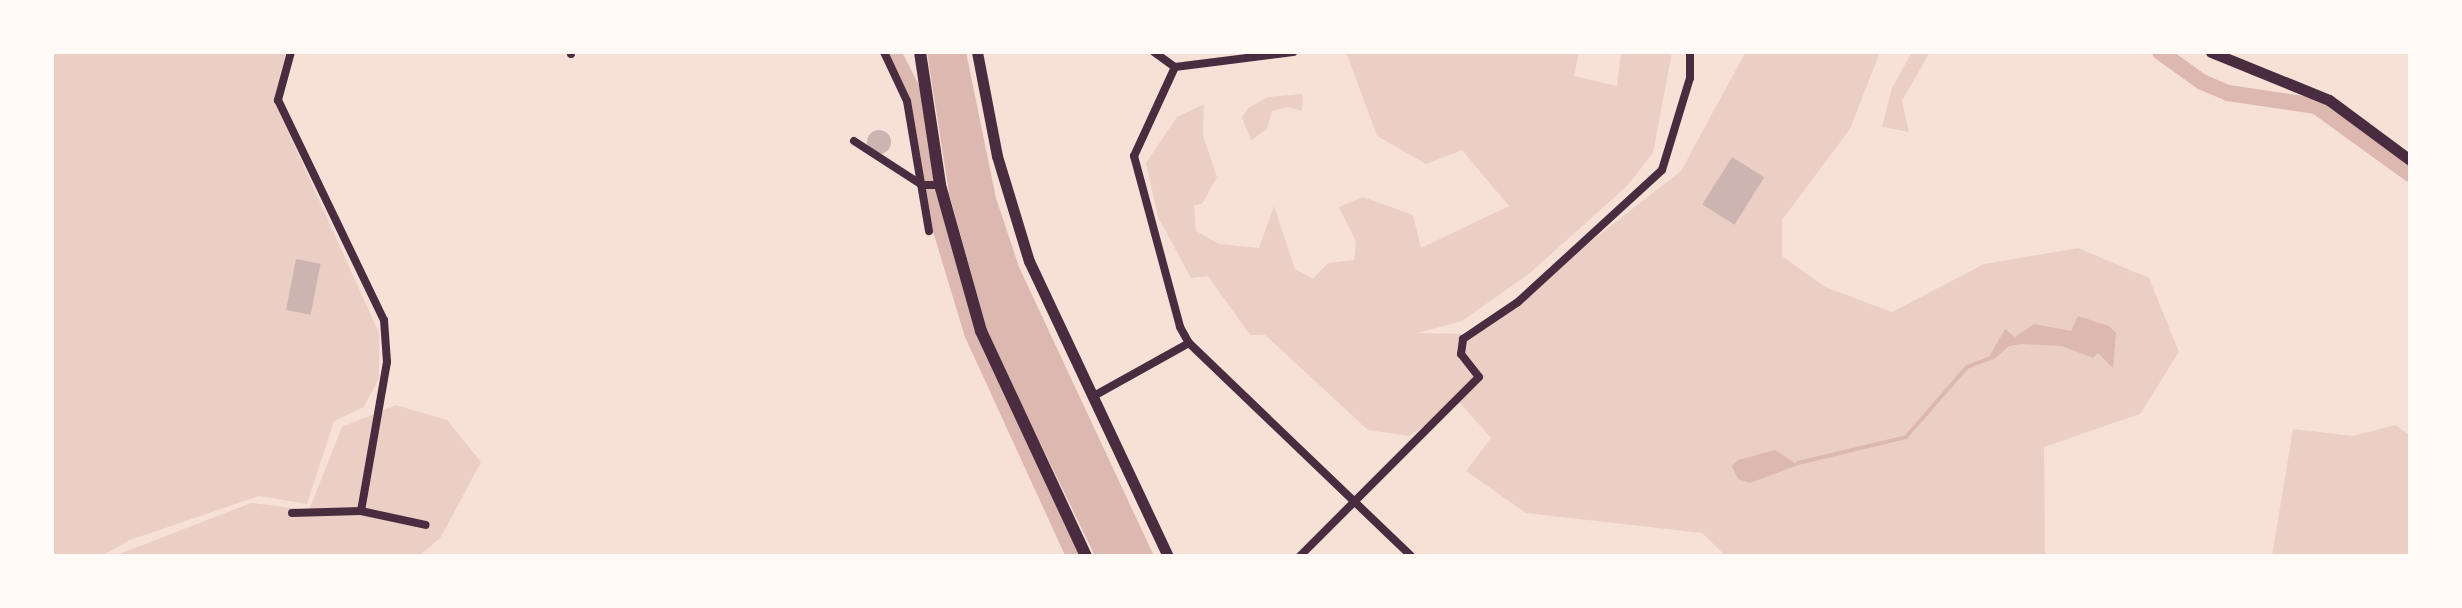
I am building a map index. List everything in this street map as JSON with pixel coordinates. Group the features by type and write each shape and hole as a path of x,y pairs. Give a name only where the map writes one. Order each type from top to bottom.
{"main road":[{"path":"920,52 928,184 981,331 1086,556"}],"street":[{"path":"291,52 278,100 384,320 387,362 361,511"},
{"path":"884,52 907,101 928,184 929,231"},
{"path":"977,52 1011,212 1092,397 1168,556"},
{"path":"1154,52 1175,67 1293,52"},
{"path":"1300,556 1479,377 1461,354 1463,339 1518,302 1662,170 1690,78 1690,52"},
{"path":"2211,52 2305,87 2410,160"},
{"path":"1175,67 1134,156 1180,327 1189,343 1411,556"},
{"path":"854,141 928,184"},
{"path":"1092,397 1189,343"},
{"path":"292,513 361,511 426,525"}],"shaded area":[{"path":"52,52 286,52 274,100 379,333 379,378 364,407 334,421 307,504 259,496 130,540 101,556 52,556"},
{"path":"927,52 966,52 996,198 1019,267 1154,556 1095,556 989,337 949,193"},
{"path":"1346,52 1579,52 1574,76 1617,86 1621,52 1672,52 1653,153 1627,186 1529,274 1462,321 1417,333 1472,334 1681,171 1745,53 1880,52 1850,129 1782,220 1782,256 1825,287 1892,312 1984,264 2078,248 2149,278 2179,352 2140,414 2044,447 2045,556 1726,556 1702,533 1526,513 1466,471 1491,438 1460,403 1409,436 1368,430 1265,335 1250,335 1208,276 1191,278 1158,217 1146,163 1177,117 1204,104 1203,136 1217,177 1202,204 1194,205 1196,231 1219,244 1259,248 1274,206 1295,269 1313,279 1328,263 1354,260 1356,242 1339,207 1363,197 1413,215 1421,248 1509,206 1462,150 1426,164 1377,136"},
{"path":"1912,52 1930,52 1902,101 1909,132 1882,127 1892,88"},
{"path":"1303,94 1302,111 1288,107 1272,111 1267,129 1251,140 1242,118 1248,108 1268,97"},
{"path":"2078,316 2109,326 2116,333 2113,368 2098,353 2093,358 2062,346 2021,344 2009,346 1993,360 1989,357 2005,329 2015,337 2034,324 2071,331"},
{"path":"396,405 447,420 481,462 441,537 419,556 114,556 251,503 309,510 342,427"},
{"path":"2395,425 2410,435 2410,556 2272,556 2293,429 2353,436"},
{"path":"1775,450 1798,465 1750,483 1738,479 1732,466 1738,460"}],"building":[{"path":"879,130 888,133 891,142 888,151 879,154 870,151 867,142 870,133"},
{"path":"1732,157 1764,177 1735,225 1702,204"},
{"path":"296,259 321,264 311,315 286,310"}],"waterway":[{"path":"893,52 916,97 928,187 972,333 1074,556"},
{"path":"2160,52 2202,82 2228,93 2316,106 2410,174"},
{"path":"1798,463 1906,437 1967,367 1990,358"}]}
